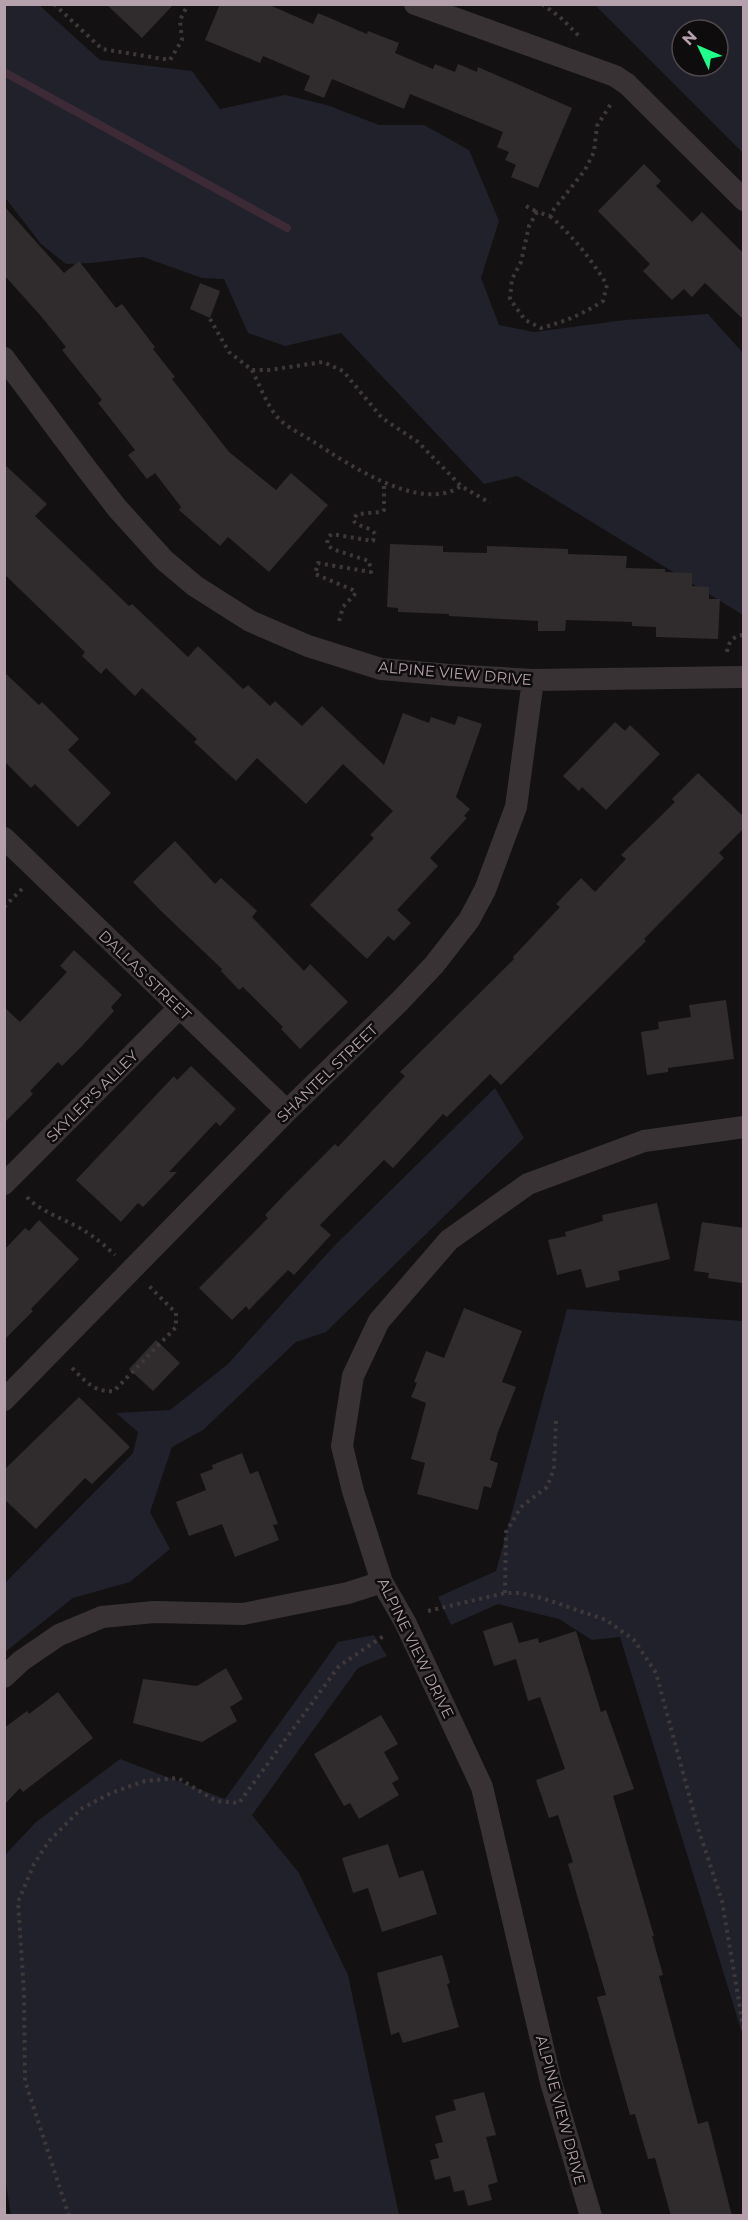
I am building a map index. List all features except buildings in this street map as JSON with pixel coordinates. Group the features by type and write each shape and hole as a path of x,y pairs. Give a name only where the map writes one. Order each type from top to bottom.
{"street":[{"path":"416,4 615,76 627,84 744,200"},
{"name":"ALPINE VIEW DRIVE","path":"4,358 117,508 164,560 195,586 250,621 308,646 381,669 533,680 744,677"},
{"name":"SHANTEL STREET","path":"4,1400 287,1111 420,980 469,920 485,890 516,807 533,680"},
{"name":"DALLAS STREET","path":"4,838 287,1111"},
{"name":"SKYLER'S ALLEY","path":"4,1184 179,1008"},
{"name":"ALPINE VIEW DRIVE","path":"591,2216 551,2082 482,1787 405,1622 382,1582 352,1491 342,1446 353,1376 379,1321 448,1240 528,1184 644,1141 744,1127"},
{"path":"4,1677 21,1661 60,1635 102,1617 154,1612 243,1614 348,1593 382,1582"}],"path":[{"path":"54,4 102,50 170,60 182,40 180,20 188,4"},
{"path":"542,4 572,27 585,44"},
{"path":"550,216 585,170 594,152 597,126 612,102"},
{"path":"526,207 550,216 565,229 594,264 607,285 603,301 583,314 542,328 525,320 510,299 512,279 521,262 529,226 537,212"},
{"path":"210,319 229,352 252,370 270,406 280,420 359,471 384,482 432,495 452,493 461,486"},
{"path":"252,370 269,370 323,362 343,371 382,418 418,442 461,486 490,503"},
{"path":"339,621 343,607 356,594 353,590 315,574 315,567 318,563 371,572 369,561 332,549 327,544 328,537 332,534 373,541 375,534 372,529 355,524 353,520 357,514 384,510 384,482"},
{"path":"727,652 731,641 735,637 744,635"},
{"path":"4,908 26,884"},
{"path":"26,1196 33,1203 96,1237 120,1259"},
{"path":"72,1368 93,1388 104,1392 114,1391 176,1327 176,1313 144,1282"},
{"path":"505,1593 506,1532 521,1508 547,1487 554,1469 556,1419"},
{"path":"428,1611 505,1593 521,1593 606,1620 634,1640 656,1673 698,1828 722,1901 744,2032"},
{"path":"69,2216 25,2081 24,1992 18,1902 34,1864 49,1841 81,1809 111,1793 145,1781 178,1778 216,1801 239,1803 339,1666 388,1633"}],"shaded area":[{"path":"5,5 39,5 100,60 192,71 220,109 285,95 327,105 379,125 424,125 469,150 499,221 481,278 499,325 534,332 625,320 708,314 743,353 743,615 517,476 484,484 341,333 285,346 248,333 224,279 202,278 143,257 66,264 41,244 5,200"},
{"path":"595,5 743,5 743,153"},
{"path":"495,1088 524,1138 326,1332 296,1342 203,1430 172,1447 150,1512 170,1549 130,1582 73,1598 5,1652 5,1583 133,1453 138,1432 116,1413 170,1410 228,1364 333,1247"},
{"path":"567,1309 743,1321 743,2036 620,1637 592,1640 559,1619 498,1604 451,1625 438,1597 496,1571"},
{"path":"374,1635 387,1656 358,1668 252,1815 299,1873 348,1975 399,2215 11,2215 4,2172 5,1855 36,1822 120,1759 225,1799 338,1642"}],"waterway":[{"path":"4,72 287,228"}]}
